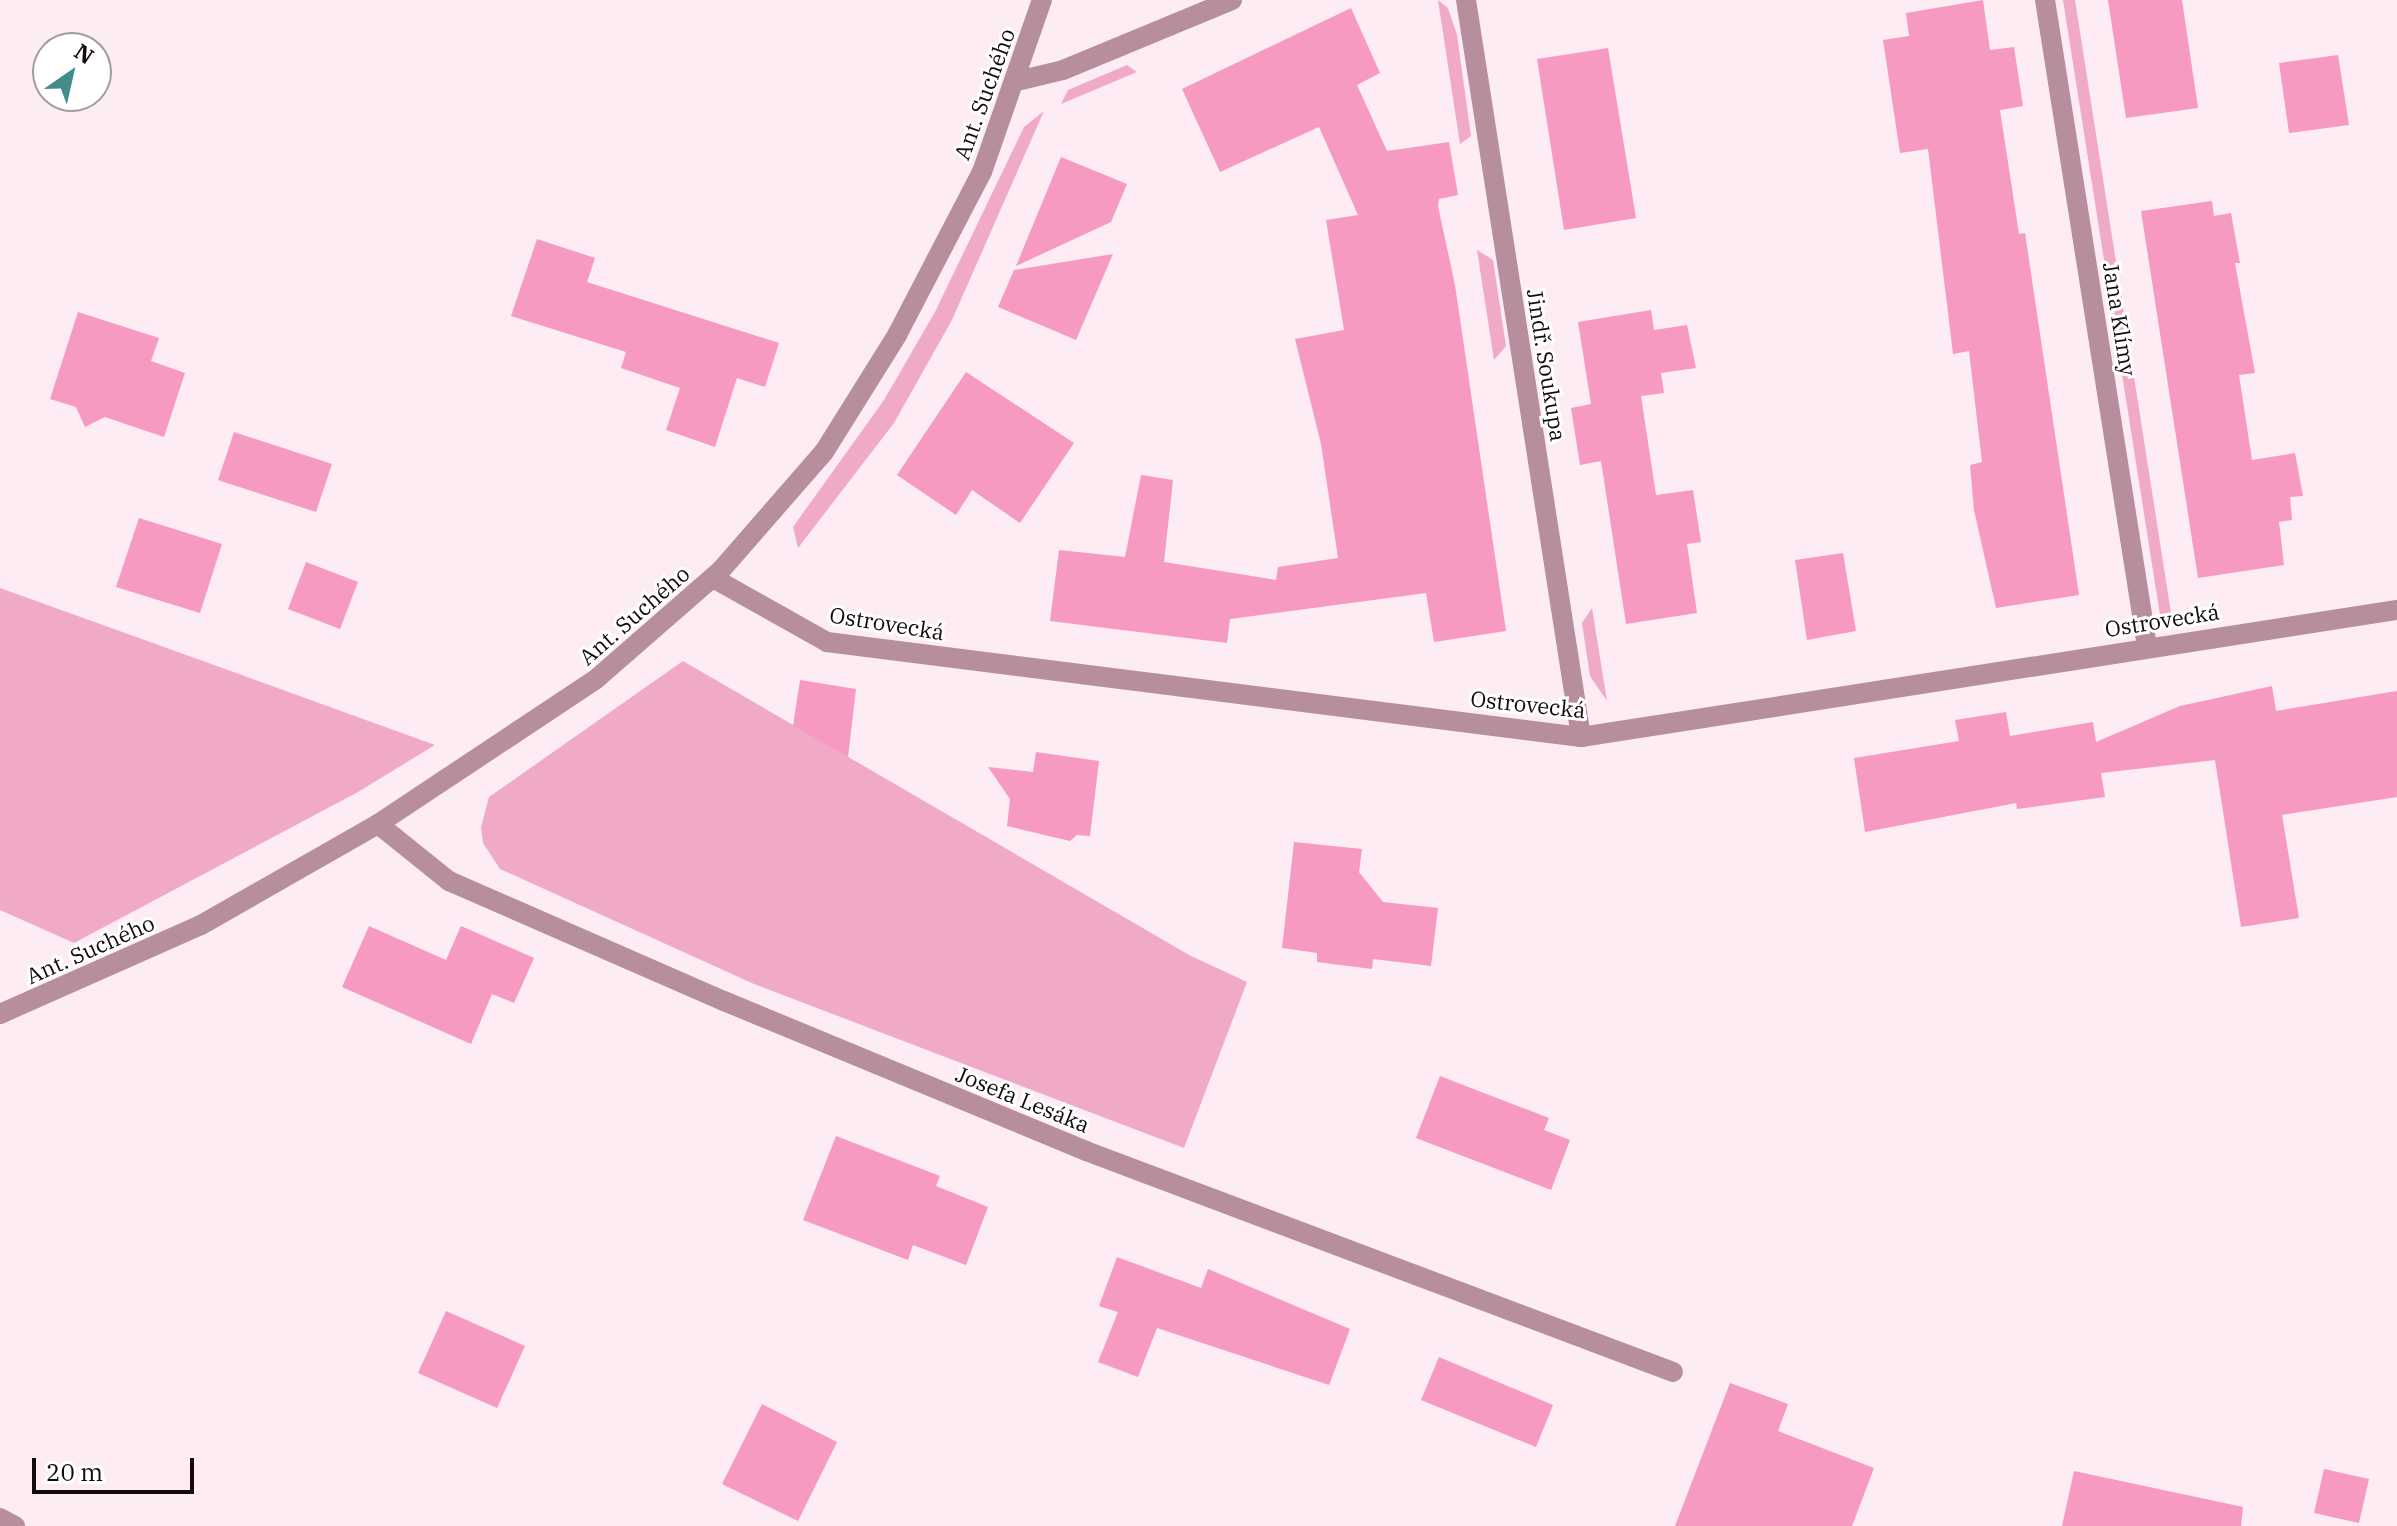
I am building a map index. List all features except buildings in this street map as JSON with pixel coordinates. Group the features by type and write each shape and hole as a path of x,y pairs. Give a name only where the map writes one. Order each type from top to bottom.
{"street":[{"name":"Ant. Suchého","path":"0,1014 201,925 378,824 584,688 713,578 784,503 866,387 955,227 1017,81 1042,0"},
{"path":"1017,81 1063,70 1232,0"},
{"name":"Jindř. Soukupa","path":"1466,0 1581,737"},
{"name":"Jana Klímy","path":"2045,0 2147,646"},
{"name":"Ostrovecká","path":"713,578 827,642 1581,737 2147,646 2397,610"},
{"name":"Josefa Lesáka","path":"378,824 449,881 695,989 1086,1151 1673,1372"},
{"path":"0,1518 15,1526"}],"shaded area":[{"path":"1438,0 1448,8 1457,35 1471,136 1460,144"},
{"path":"2063,0 2075,0 2171,613 2160,615"},
{"path":"1127,65 1137,72 1061,104 1068,90"},
{"path":"1044,111 952,320 894,423 798,548 793,527 884,400 935,312 1024,127"},
{"path":"1477,250 1493,260 1506,346 1494,360"},
{"path":"0,588 435,745 358,792 74,943 0,910"},
{"path":"1592,608 1607,701 1590,676 1582,623"},
{"path":"683,661 1191,956 1247,982 1184,1148 754,984 500,869 483,843 481,827 489,797"}]}
